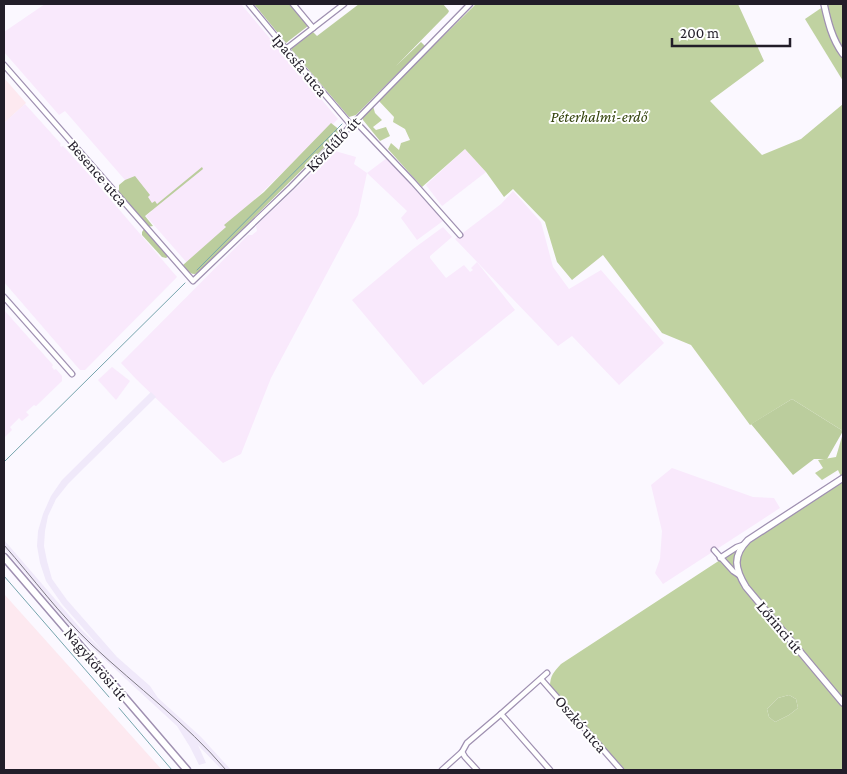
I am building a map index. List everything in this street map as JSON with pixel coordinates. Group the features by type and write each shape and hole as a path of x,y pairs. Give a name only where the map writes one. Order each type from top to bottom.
{"main road":[{"name":"Nagykőrösi út","path":"4,558 187,770"}],"street":[{"name":"Ipacsfa utca","path":"249,4 286,49 353,123 413,182 460,235"},
{"path":"294,4 312,28"},
{"path":"286,49 344,4"},
{"name":"Közdűlő út","path":"193,281 290,187 470,4"},
{"path":"824,4 833,37 843,54"},
{"name":"Besence utca","path":"4,65 193,281"},
{"path":"4,297 72,374"},
{"path":"739,574 736,564 737,560 740,550 748,540 843,478"},
{"path":"720,558 743,545"},
{"path":"714,550 733,571 739,574"},
{"name":"Lőrinci út","path":"739,574 752,595 843,703"},
{"path":"442,770 462,752 467,743 547,673"},
{"name":"Oszkó utca","path":"541,678 620,770"},
{"path":"501,714 550,770"},
{"path":"462,752 477,770"}],"shaded area":[{"path":"45,4 241,4 338,119 188,264 146,216 152,211 65,111 59,115 4,52 4,32"},
{"path":"4,78 26,103 4,123"},
{"path":"25,104 177,277 85,370 80,370 4,282 4,123"},
{"path":"465,149 486,172 442,206 426,185"},
{"path":"335,151 356,157 354,164 367,173 358,215 271,378 241,454 223,463 121,363 248,235 252,235 257,231 256,226"},
{"path":"387,158 443,221 417,240 401,218 407,211 367,173"},
{"path":"513,191 541,222 553,267 569,289 601,270 664,343 619,385 572,336 558,346 455,239 501,204"},
{"path":"443,227 452,237 430,258 446,278 464,265 470,272 477,262 515,310 423,385 352,300 413,249"},
{"path":"4,310 53,365 54,370 56,369 62,376 62,381 36,406 34,405 26,412 29,415 22,421 19,418 10,427 12,430 4,438"},
{"path":"112,367 130,381 116,400 98,380"},
{"path":"151,392 156,397 68,484 56,499 48,516 45,531 44,546 47,561 52,579 67,600 117,657 150,686 158,698 201,737 231,770 222,770 198,745 206,763 199,765 177,726 76,633 4,548 4,540 80,628 103,651 62,604 46,581 37,546 38,531 51,496 62,480"},
{"path":"672,468 753,497 774,498 780,508 663,584 655,573 660,559 662,531 651,485"},
{"path":"4,594 162,770 4,770"}],"green space":[{"path":"254,4 291,4 308,26 286,43"},
{"path":"359,4 443,4 449,11 396,66 421,42 425,46 356,115 349,117 291,49 313,32 317,36"},
{"name":"Péterhalmi-erdő","path":"476,4 738,4 764,61 710,101 762,155 801,139 843,104 843,431 792,399 750,425 691,345 662,333 603,255 572,280 557,262 545,222 513,189 504,197 486,172 465,149 422,187 388,149 391,143 399,150 401,143 410,140 405,129 393,122 394,117 378,100"},
{"path":"827,4 843,4 843,81 805,19"},
{"path":"373,106 375,113 382,120 373,127 376,130 386,127 390,136 380,141 362,117"},
{"path":"331,123 341,131 198,273 193,274 188,271 183,265 226,227 224,225 264,192"},
{"path":"202,167 203,169 145,216 153,226 147,227 119,193 119,185 135,176 150,195 148,197 152,203 155,201 157,204"},
{"path":"144,229 169,256 166,258 162,257 142,235"},
{"path":"792,399 843,431 827,459 814,459 793,475 751,424"},
{"path":"843,433 843,481 838,470 822,480 815,473 823,468 818,460 836,457"},
{"path":"843,482 843,770 625,770 550,687 553,674 561,664","holes":["789,695 796,699 798,708 789,715 775,722 769,717 767,709 778,698"]},
{"path":"789,695 796,699 798,708 775,722 769,717 767,709 778,698"}],"waterway":[{"path":"197,270 342,124"},
{"path":"4,462 185,283"},
{"path":"4,576 109,697"},
{"path":"119,708 172,770"}],"railway":[{"path":"4,545 80,633 178,721 226,770"}]}
